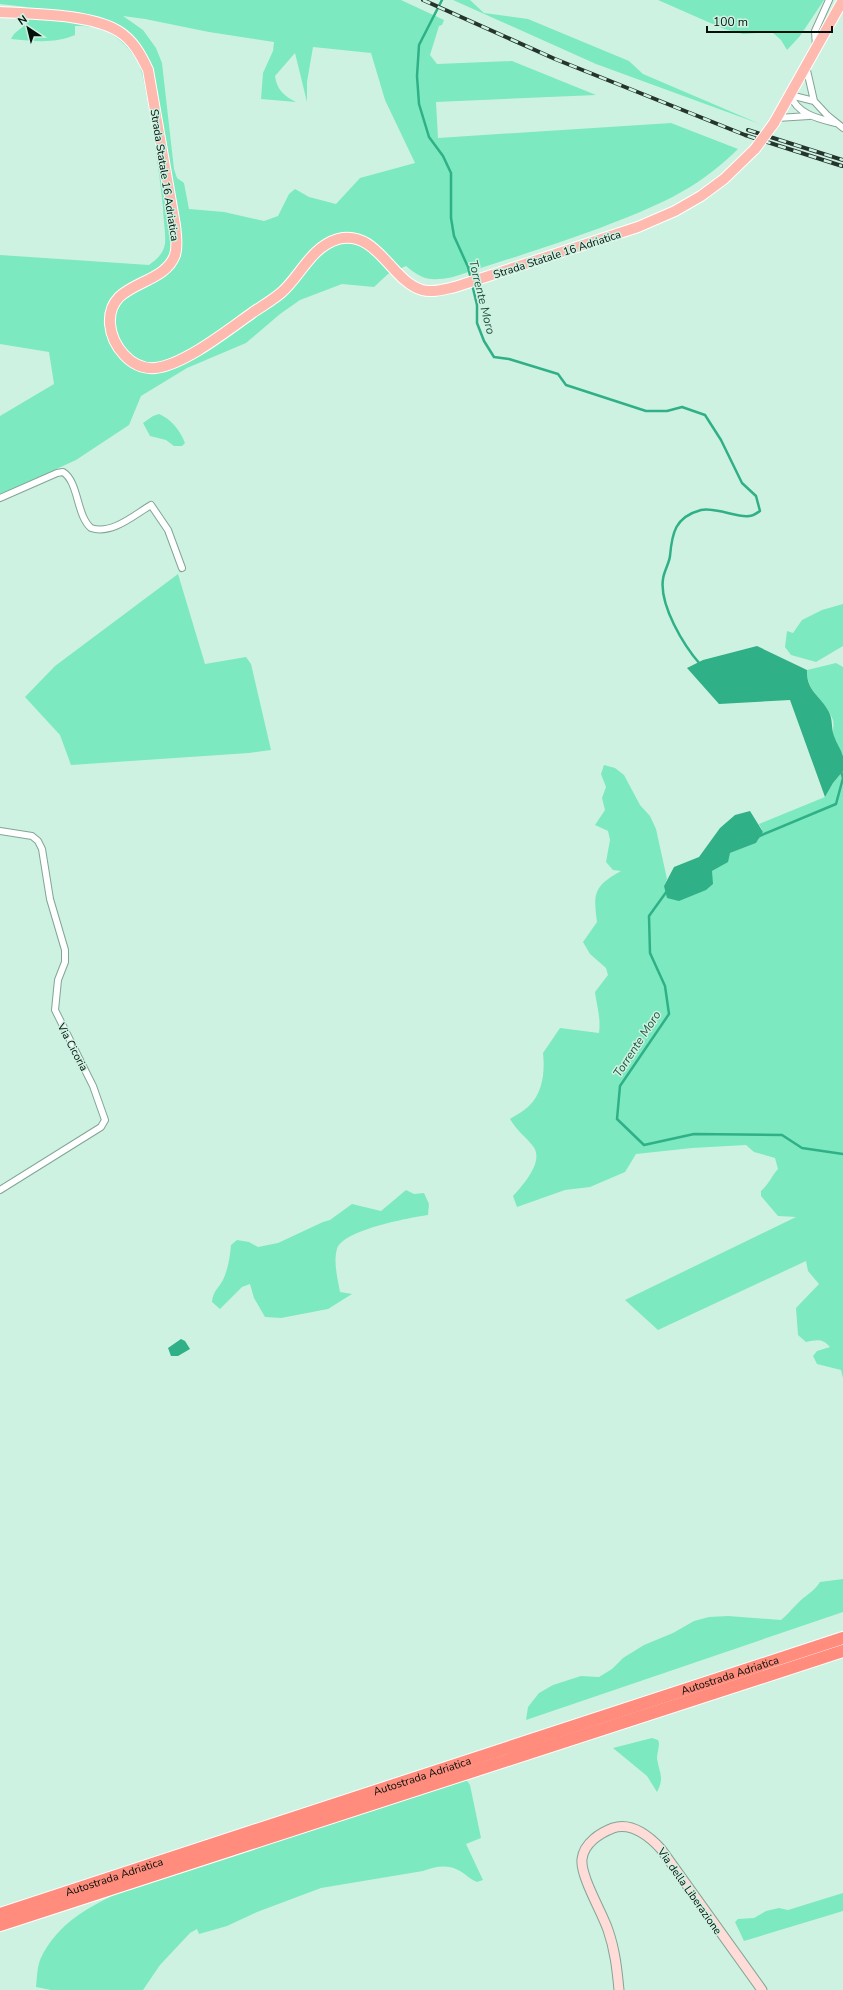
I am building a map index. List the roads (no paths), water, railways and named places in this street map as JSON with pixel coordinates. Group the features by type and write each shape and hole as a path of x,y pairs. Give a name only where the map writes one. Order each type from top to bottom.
{"highway":[{"name":"Autostrada Adriatica","path":"0,1925 170,1863 843,1638"},
{"name":"Autostrada Adriatica","path":"0,1914 170,1863 843,1651"}],"main road":[{"name":"Strada Statale 16 Adriatica","path":"0,12 72,18 99,23 118,31 132,42 141,54 148,70 175,225 176,250 174,257 164,270 127,290 120,296 114,305 110,324 114,338 120,350 131,362 154,368 165,366 192,353 282,292 317,251 337,240 346,238 367,243 412,285 422,290 434,291 455,287 562,253 638,227 675,211 701,196 724,179 755,149 776,120 843,0"}],"street":[{"path":"816,47 815,31 829,0"},
{"path":"806,66 814,101"},
{"path":"790,95 814,101 840,126"},
{"path":"790,95 794,103 811,116 840,126"},
{"path":"776,120 811,116"},
{"path":"0,498 57,473 63,472 70,479 83,518 91,528 104,531 113,528 151,504 168,530 182,568"},
{"name":"Via Cicoria","path":"0,831 32,836 38,841 42,849 50,899 65,950 65,962 58,980 55,1010 93,1086 105,1120 101,1127 0,1190"},
{"name":"Via della Liberazione","path":"619,1990 617,1962 609,1930 590,1888 582,1859 587,1845 605,1831 617,1827 642,1831 661,1849 762,1990"}],"waterway":[{"name":"Torrente Moro","path":"442,0 419,45 417,76 419,104 429,137 443,156 451,173 451,218 454,236 468,267 471,279"},
{"name":"Torrente Moro","path":"472,284 477,305 477,323 484,341 494,357 509,359 558,374 566,385 646,411 667,411 682,407 705,415 721,440 742,483 756,496 760,511 753,515 744,516 707,509 692,513 685,517 676,527 663,579 665,601 680,636 700,664"},
{"name":"Torrente Moro","path":"841,771 843,778"},
{"name":"Torrente Moro","path":"757,837 836,804 843,778"},
{"name":"Torrente Moro","path":"667,891 649,916 650,953 665,986 669,1014 620,1086 617,1119 644,1145 694,1134 782,1135 802,1148 843,1154"}],"railway":[{"path":"423,0 555,59 745,135 842,166"},
{"path":"748,130 843,160"}]}
